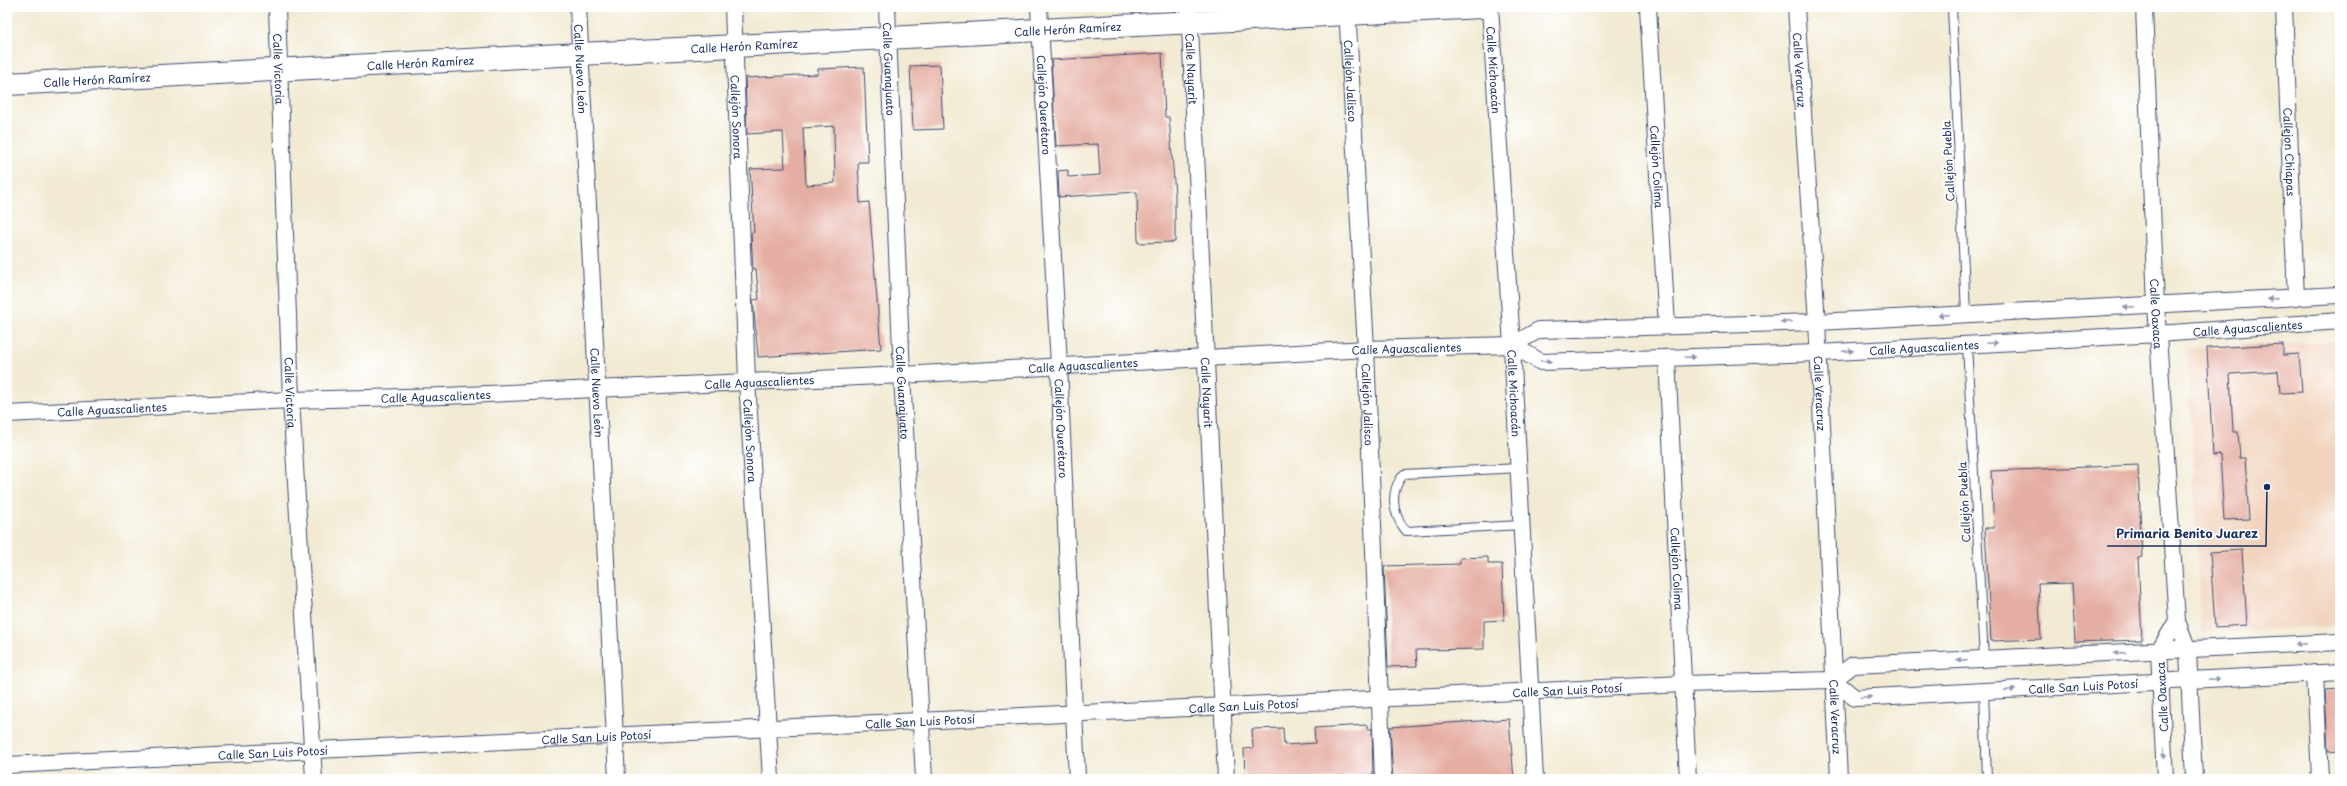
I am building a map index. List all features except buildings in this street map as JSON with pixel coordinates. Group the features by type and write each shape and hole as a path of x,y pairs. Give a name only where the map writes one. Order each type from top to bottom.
{"street":[{"name":"Calle Victoria","path":"277,7 281,70 291,400 314,779"},
{"name":"Calle Nuevo León","path":"578,7 617,779"},
{"name":"Callejón Sonora","path":"733,7 747,380 771,779"},
{"name":"Calle Guanajuato","path":"887,7 902,375 924,779"},
{"name":"Callejón Querétaro","path":"1039,7 1059,365 1077,779"},
{"name":"Calle Herón Ramírez","path":"7,84 1040,31 1190,15 1481,7"},
{"name":"Calle Michoacán","path":"1490,7 1512,345 1535,779"},
{"name":"Callejón Colima","path":"1648,7 1667,326"},
{"name":"Calle Veracruz","path":"1796,7 1817,322 1833,680 1839,779"},
{"name":"Calle Oaxaca","path":"2144,7 2156,305 2177,621 2188,650 2194,779"},
{"name":"Callejon Chiapas","path":"2284,7 2296,298"},
{"name":"Callejón Jalisco","path":"1347,11 1366,349 1383,779"},
{"name":"Calle Nayarit","path":"1190,15 1226,779"},
{"name":"Calle Aguascalientes","path":"7,414 291,400 444,396 747,380 902,375 1059,365 1366,349 1512,345 1539,330 1817,322 2340,295"},
{"name":"Calle Aguascalientes","path":"1512,345 1541,362 1818,353 2158,334 2340,321"},
{"name":"Callejón Colima","path":"1667,358 1688,779"},
{"name":"Calle Oaxaca","path":"2165,779 2159,651 2177,621"},
{"path":"1833,680 1853,665 2340,642"},
{"name":"Calle San Luis Potosí","path":"7,765 1683,684 1833,680 1855,698 2161,683 2340,672"},
{"path":"2315,673 2320,779"}],"lane":[{"name":"Callejón Puebla","path":"1952,7 1966,314"},
{"name":"Callejón Puebla","path":"1967,344 1984,659"},
{"path":"1518,468 1404,474 1396,483 1394,503 1398,521 1406,531 1522,525"},
{"path":"1984,691 1987,779"}],"shaded area":[{"path":"2340,341 2340,626 2201,632 2187,348"}],"place":[{"name":"Primaria Benito Juarez","path":"2267,487"}]}
